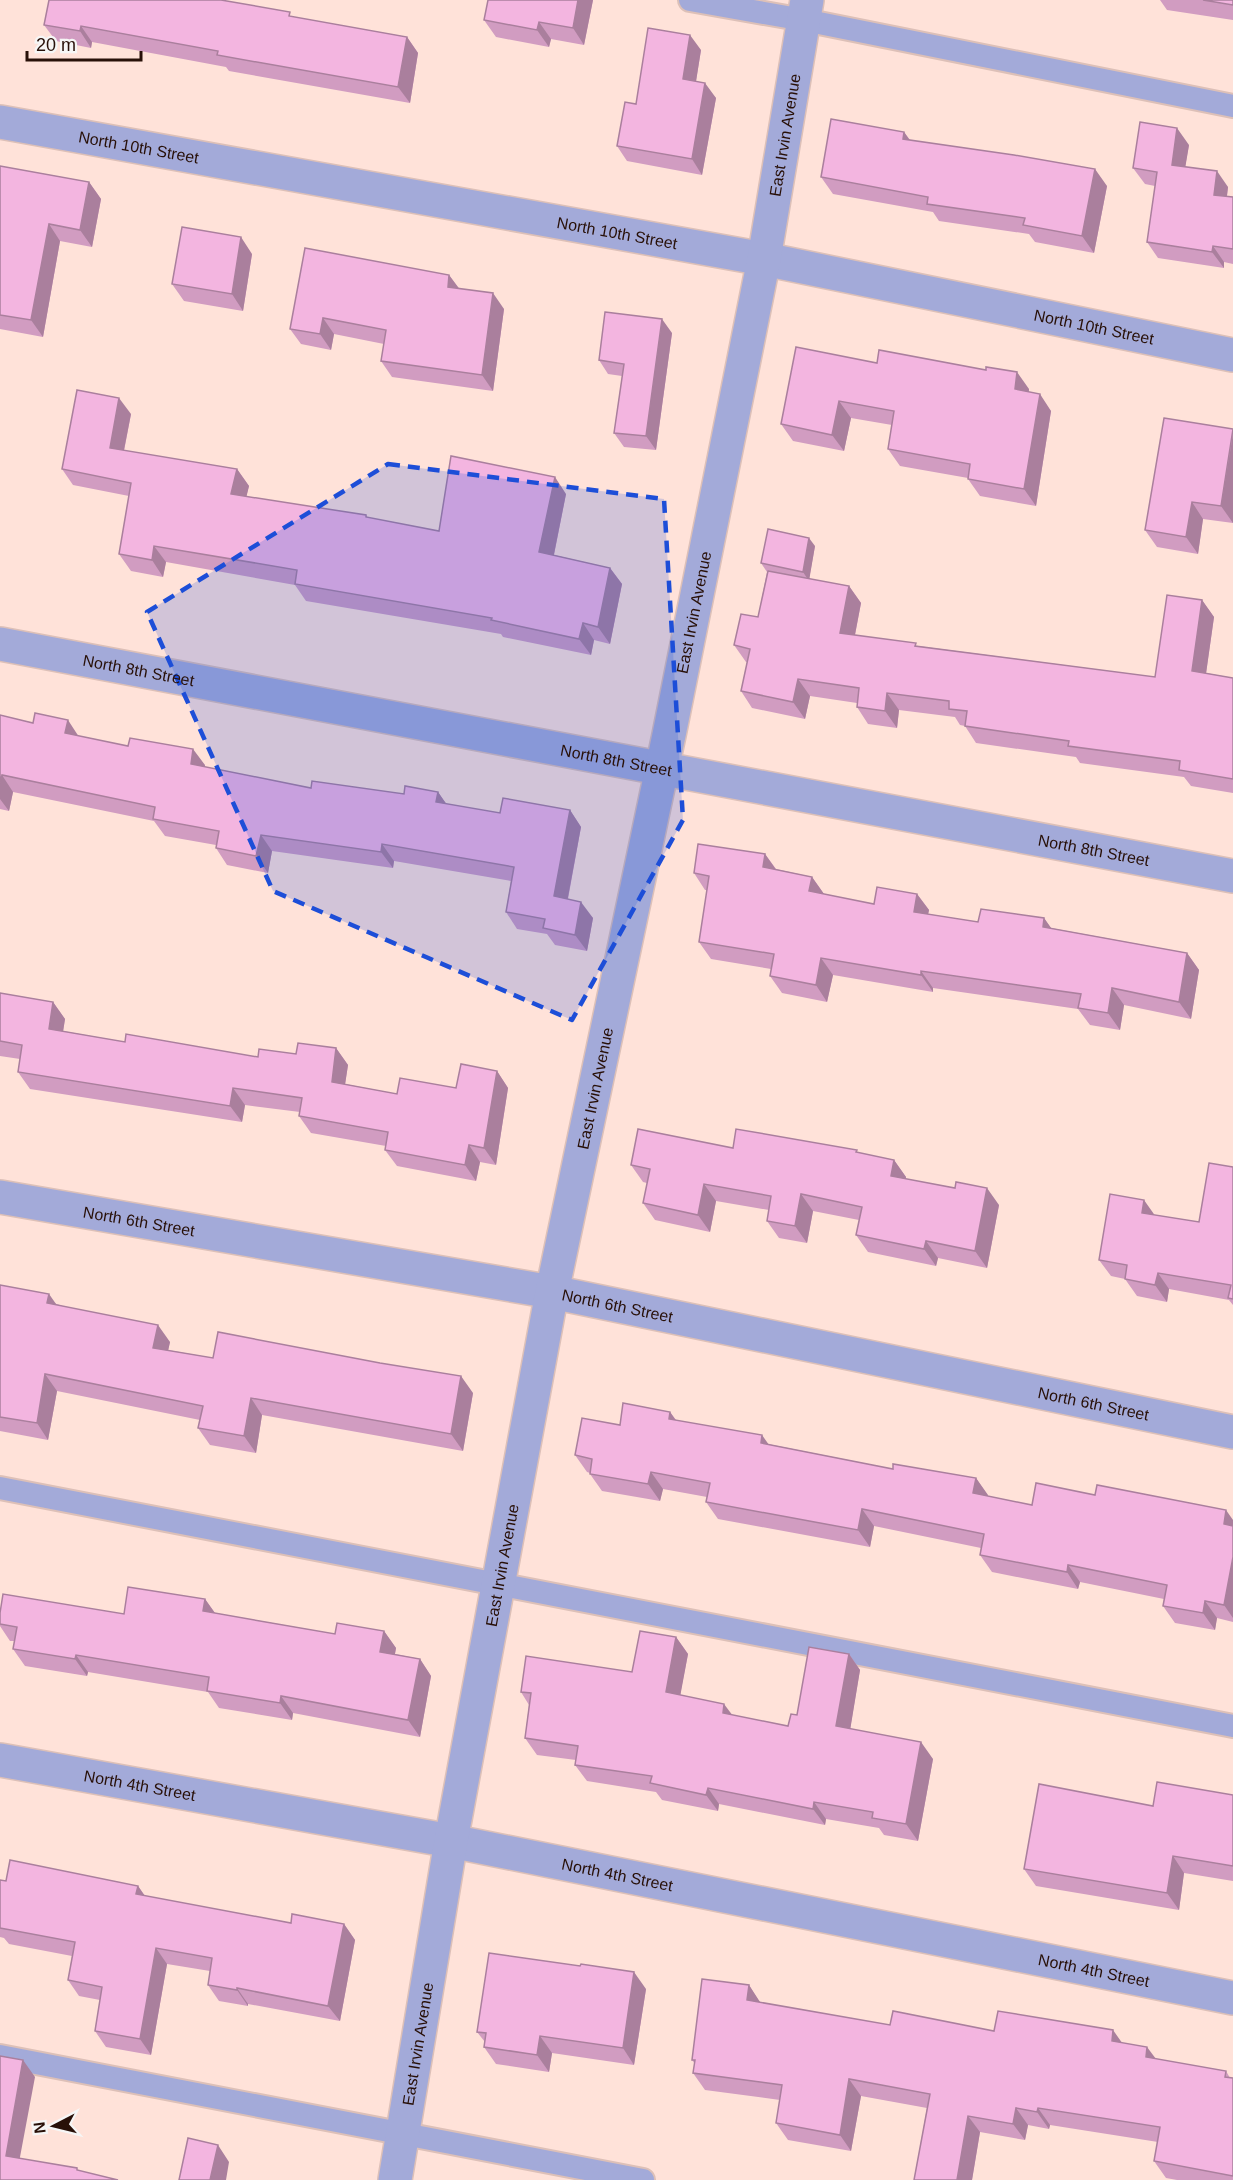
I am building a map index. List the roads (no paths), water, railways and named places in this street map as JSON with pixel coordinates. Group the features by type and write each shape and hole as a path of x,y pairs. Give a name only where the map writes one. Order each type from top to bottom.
{"street":[{"name":"East Irvin Avenue","path":"395,2180 451,1841 552,1293 662,767 764,259 805,10"},
{"name":"North 10th Street","path":"0,122 764,259 1233,355"},
{"name":"North 8th Street","path":"0,644 1233,876"},
{"name":"North 6th Street","path":"0,1197 552,1293 1233,1432"},
{"name":"North 4th Street","path":"0,1760 451,1841 1233,1998"}],"lane":[{"path":"690,0 805,10 1233,106"},
{"path":"0,1488 1233,1726"},
{"path":"0,2056 644,2180"}]}
